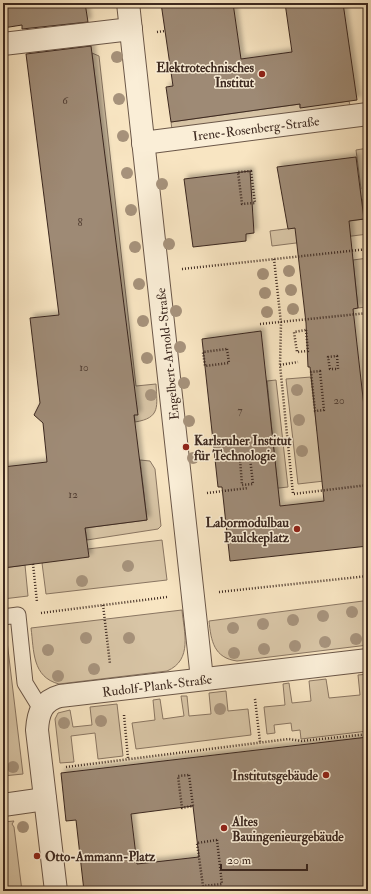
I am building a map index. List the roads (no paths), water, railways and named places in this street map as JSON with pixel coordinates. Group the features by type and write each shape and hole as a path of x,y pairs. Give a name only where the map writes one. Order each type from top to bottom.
{"street":[{"name":"Engelbert-Arnold-Straße","path":"128,3 194,594 202,679"},
{"path":"3,44 130,28"},
{"name":"Irene-Rosenberg-Straße","path":"143,143 368,114"},
{"name":"Rudolf-Plank-Straße","path":"41,709 52,698 368,660"},
{"path":"41,709 38,730 56,891"},
{"path":"3,805 45,799"}],"lane":[{"path":"10,616 25,683 41,709"}],"place":[{"name":"Elektrotechnisches Institut","path":"262,74"},
{"name":"Karlsruher Institut für Technologie","path":"186,447"},
{"name":"Labormodulbau Paulckeplatz","path":"297,529"},
{"name":"Institutsgebäude","path":"326,775"},
{"name":"Altes Bauingenieurgebäude","path":"224,828"},
{"name":"Otto-Ammann-Platz","path":"37,856"}]}
